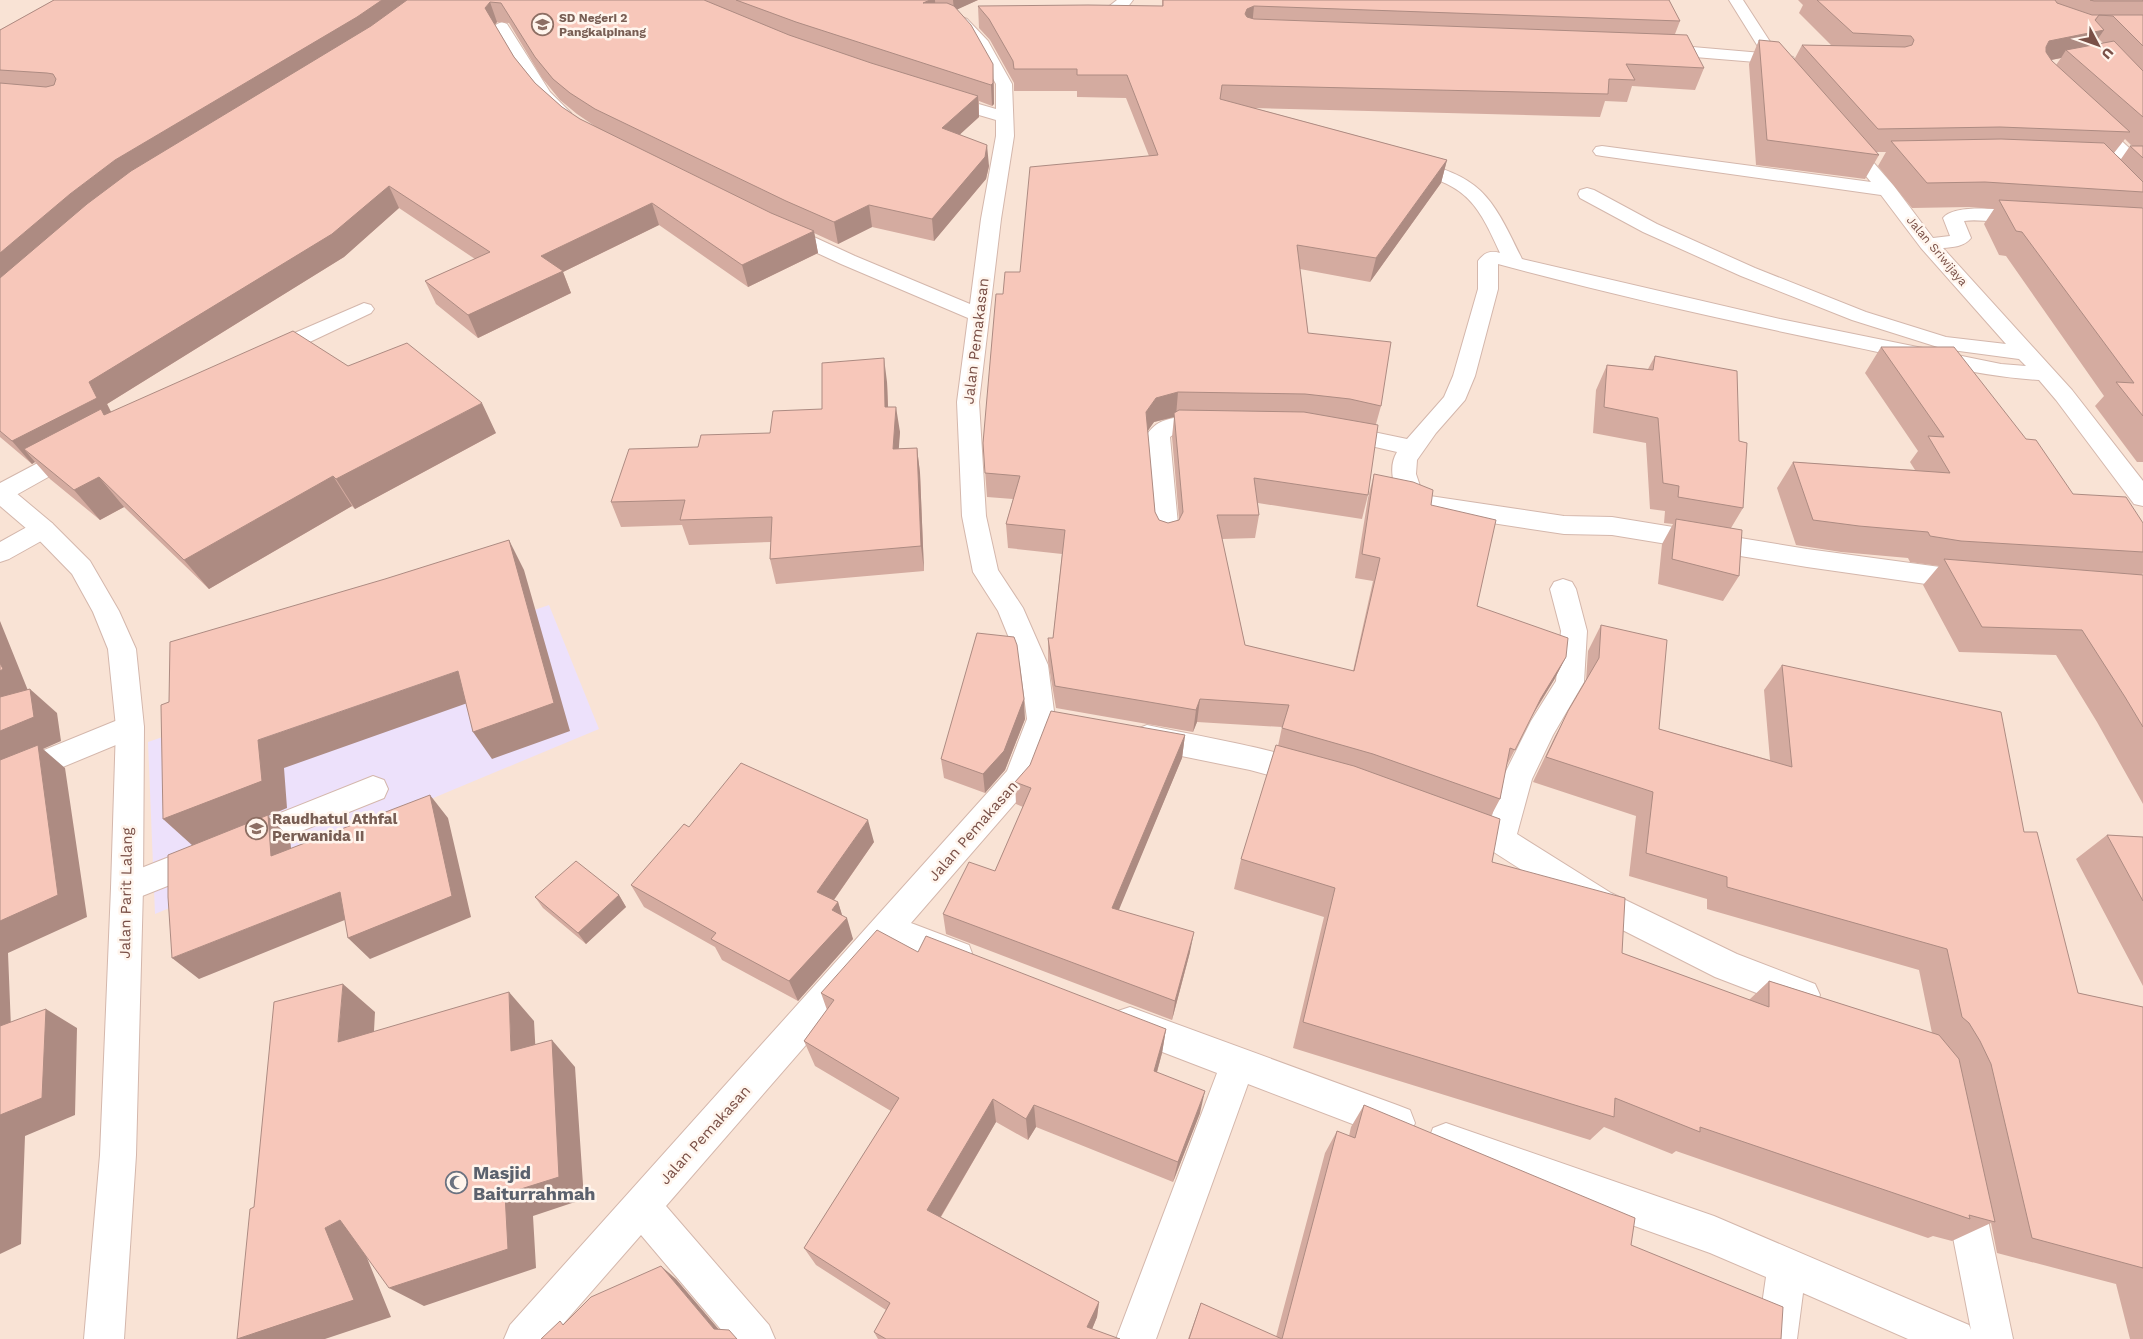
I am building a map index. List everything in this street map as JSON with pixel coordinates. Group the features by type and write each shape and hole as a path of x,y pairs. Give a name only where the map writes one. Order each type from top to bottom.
{"street":[{"name":"Jalan Pemakasan","path":"524,1339 888,929 1019,778 1055,721 1010,608 986,572 974,516 968,402 991,219 1005,136 1004,84 994,63 980,41 972,22 911,0"},
{"path":"1076,20 1102,20 1126,0"},
{"path":"1736,0 1774,60 1792,81"},
{"path":"502,27 552,106 577,124"},
{"path":"1646,48 1686,50 1774,60 1804,60"},
{"path":"932,95 1005,117"},
{"path":"2080,111 2139,163"},
{"name":"Jalan Sriwijaya","path":"1836,131 1870,159 1887,190 1928,244 2046,374 2143,498"},
{"path":"1602,151 1887,190"},
{"path":"1397,160 1455,180 1479,197 1495,223 1514,262"},
{"path":"2110,162 2139,163"},
{"path":"1587,194 1650,228 1748,272 1858,316 1944,343 2028,354"},
{"path":"1928,244 1955,242 1961,238 1953,218 1958,216 2048,220"},
{"path":"770,224 848,260 979,315"},
{"path":"1988,580 1940,576 1835,562 1612,526 1564,525 1433,506 1422,502 1410,493 1404,474 1405,458 1454,400 1461,384 1488,289 1488,261 1496,257 1569,277 1780,325 2001,371 2046,374"},
{"path":"247,363 364,310"},
{"path":"1167,536 1158,436 1168,427 1176,425 1233,426"},
{"path":"1318,429 1412,448"},
{"path":"0,493 97,442"},
{"name":"Jalan Parit Lalang","path":"0,493 43,529 81,568 106,611 122,649 130,726 127,888 118,1155 104,1339"},
{"path":"0,553 43,529"},
{"path":"1500,840 1517,779 1541,728 1570,682 1574,631 1563,589"},
{"path":"0,781 130,726"},
{"path":"1116,732 1250,758 1336,781"},
{"path":"127,888 373,789"},
{"path":"1436,817 1500,840 1608,908 1727,966 1829,1004"},
{"path":"888,929 989,968"},
{"path":"1100,1011 1492,1158 1714,1235 1955,1339"},
{"path":"1136,1339 1238,1064"},
{"path":"1959,1168 1994,1339"},
{"path":"642,1206 755,1339"},
{"path":"1777,1339 1786,1267"}],"shaded area":[{"path":"0,0 2143,0 2143,1339 0,1339"},
{"name":"Raudhatul Athfal Perwanida II","path":"549,605 599,729 155,914 148,742"}],"building":[{"path":"54,0 382,0 357,17 115,160 70,194 0,253 0,83 46,87 54,85 56,79 53,74 47,73 0,70 0,30"},
{"path":"407,0 704,0 789,35 978,96 942,128 987,145 985,157 932,219 869,205 834,222 786,201 595,109 570,93 553,79 535,57 501,3 490,2 485,8 514,57 535,83 562,107 580,119 771,213 814,231 742,265 652,203 541,256 563,271 468,315 425,281 490,252 389,186 332,234 89,382 97,398 12,441 0,431 0,278 87,204 131,171 371,26"},
{"path":"736,0 930,0 923,3 947,3 954,6 971,25 993,64 993,83 991,85 796,22"},
{"path":"1163,0 1669,0 1680,21 1254,6 1247,9 1245,14 1247,17 1254,19 1687,35 1704,68 1626,64 1635,80 1609,79 1608,94 1222,85 1220,99 1447,160 1376,258 1297,245 1308,333 1391,342 1381,406 1350,399 1305,394 1178,392 1156,398 1146,412 1155,512 1159,520 1168,523 1179,520 1183,512 1174,413 1179,410 1304,412 1378,425 1368,495 1254,478 1259,515 1217,515 1245,645 1354,671 1380,558 1362,554 1374,474 1413,482 1433,490 1431,505 1496,520 1477,606 1568,638 1566,657 1541,698 1515,750 1510,748 1500,799 1373,754 1282,728 1289,705 1200,699 1196,710 1055,686 1048,638 1053,638 1065,530 1006,524 1020,476 985,473 983,443 996,294 1003,294 1005,272 1020,272 1030,167 1158,155 1127,75 1077,75 1077,69 1014,69 1013,61 989,19 978,6 1163,6"},
{"path":"1817,0 2055,0 2057,3 2092,15 2099,15 2095,20 2104,30 2049,41 2046,52 2052,61 2130,132 2000,127 1878,129 1802,45 1905,47 1912,45 1914,40 1911,36 1853,33"},
{"path":"2090,0 2143,0 2143,1 2094,1"},
{"path":"2099,15 2143,15 2143,46 2113,16"},
{"path":"1759,40 1779,42 1879,155 1767,140"},
{"path":"2114,41 2143,71 2143,117 2066,50"},
{"path":"2001,139 2104,143 2143,182 2143,192 1985,182 1927,183 1891,141"},
{"path":"2130,146 2143,146 2143,158"},
{"path":"1999,200 2143,208 2143,416 2116,382 2134,383 2022,232 2016,231"},
{"path":"293,331 348,366 407,343 482,403 336,479 333,476 184,560 99,477 74,490 24,449 101,409 104,415"},
{"path":"1881,347 1954,347 2026,439 2036,440 2073,494 2126,497 2143,523 2143,552 1961,541 1930,536 1928,532 1813,520 1793,462 1950,473 1928,436 1944,437"},
{"path":"1655,356 1737,371 1739,441 1747,443 1743,508 1678,497 1679,486 1663,483 1658,418 1604,407 1607,365 1653,370"},
{"path":"884,358 885,407 896,407 893,449 917,448 921,546 770,559 772,517 680,520 685,500 611,502 629,449 698,447 701,435 770,433 773,411 822,409 822,363"},
{"path":"1676,519 1742,530 1739,576 1672,559"},
{"path":"509,540 554,703 473,732 458,671 258,740 262,781 163,819 161,705 169,702 170,642 385,579"},
{"path":"1944,559 2143,575 2143,727 2082,630 1982,627"},
{"path":"1601,625 1667,640 1659,729 1792,767 1782,665 2001,712 2024,832 2037,832 2078,993 2143,1007 2143,1268 2032,1238 1991,1064 1969,1023 1962,1017 1947,949 1727,887 1727,877 1646,853 1653,792 1546,757 1568,711 1599,658"},
{"path":"977,633 1014,637 1017,645 1024,699 1004,751 983,774 941,759"},
{"path":"30,689 34,717 0,731 0,697"},
{"path":"1051,711 1185,735 1112,908 1194,932 1175,1001 943,914 969,862 995,871 1031,788 1015,782 1030,765"},
{"path":"38,745 58,895 0,921 0,760"},
{"path":"1276,745 1354,766 1500,819 1492,862 1625,898 1622,953 1769,1007 1769,981 1939,1035 1959,1059 1995,1222 1969,1215 1970,1219 1700,1127 1700,1132 1615,1098 1614,1117 1303,1022 1335,888 1241,859"},
{"path":"741,763 868,820 817,892 838,902 832,910 847,918 789,981 711,939 716,933 631,885 684,824 689,827"},
{"path":"430,795 452,896 348,938 340,892 172,958 168,897 168,855 268,815 271,856"},
{"path":"2107,835 2143,837 2143,901"},
{"path":"576,861 619,895 578,933 535,897"},
{"path":"877,930 918,952 926,936 1166,1029 1154,1071 1205,1091 1178,1162 1034,1105 1026,1119 993,1099 927,1210 1099,1302 1087,1327 1120,1339 886,1339 874,1332 890,1303 804,1248 899,1098 804,1041 834,1000 821,993"},
{"name":"Masjid Baiturrahmah","path":"343,984 338,1042 509,992 511,1051 552,1040 559,1177 505,1194 508,1249 389,1288 340,1220 325,1228 354,1300 237,1339 250,1209 254,1207 274,1002"},
{"path":"46,1009 42,1098 0,1115 0,1026"},
{"path":"1364,1105 1635,1218 1631,1245 1783,1307 1781,1339 1282,1339 1337,1131 1355,1138"},
{"path":"661,1266 714,1329 729,1330 737,1339 541,1339 560,1321 563,1325 591,1297"},
{"path":"1201,1303 1282,1339 1189,1339"}],"place":[{"name":"SD Negeri 2 Pangkalpinang","path":"543,25"},
{"name":"Raudhatul Athfal Perwanida II","path":"256,828"},
{"name":"Masjid Baiturrahmah","path":"457,1183"}]}
